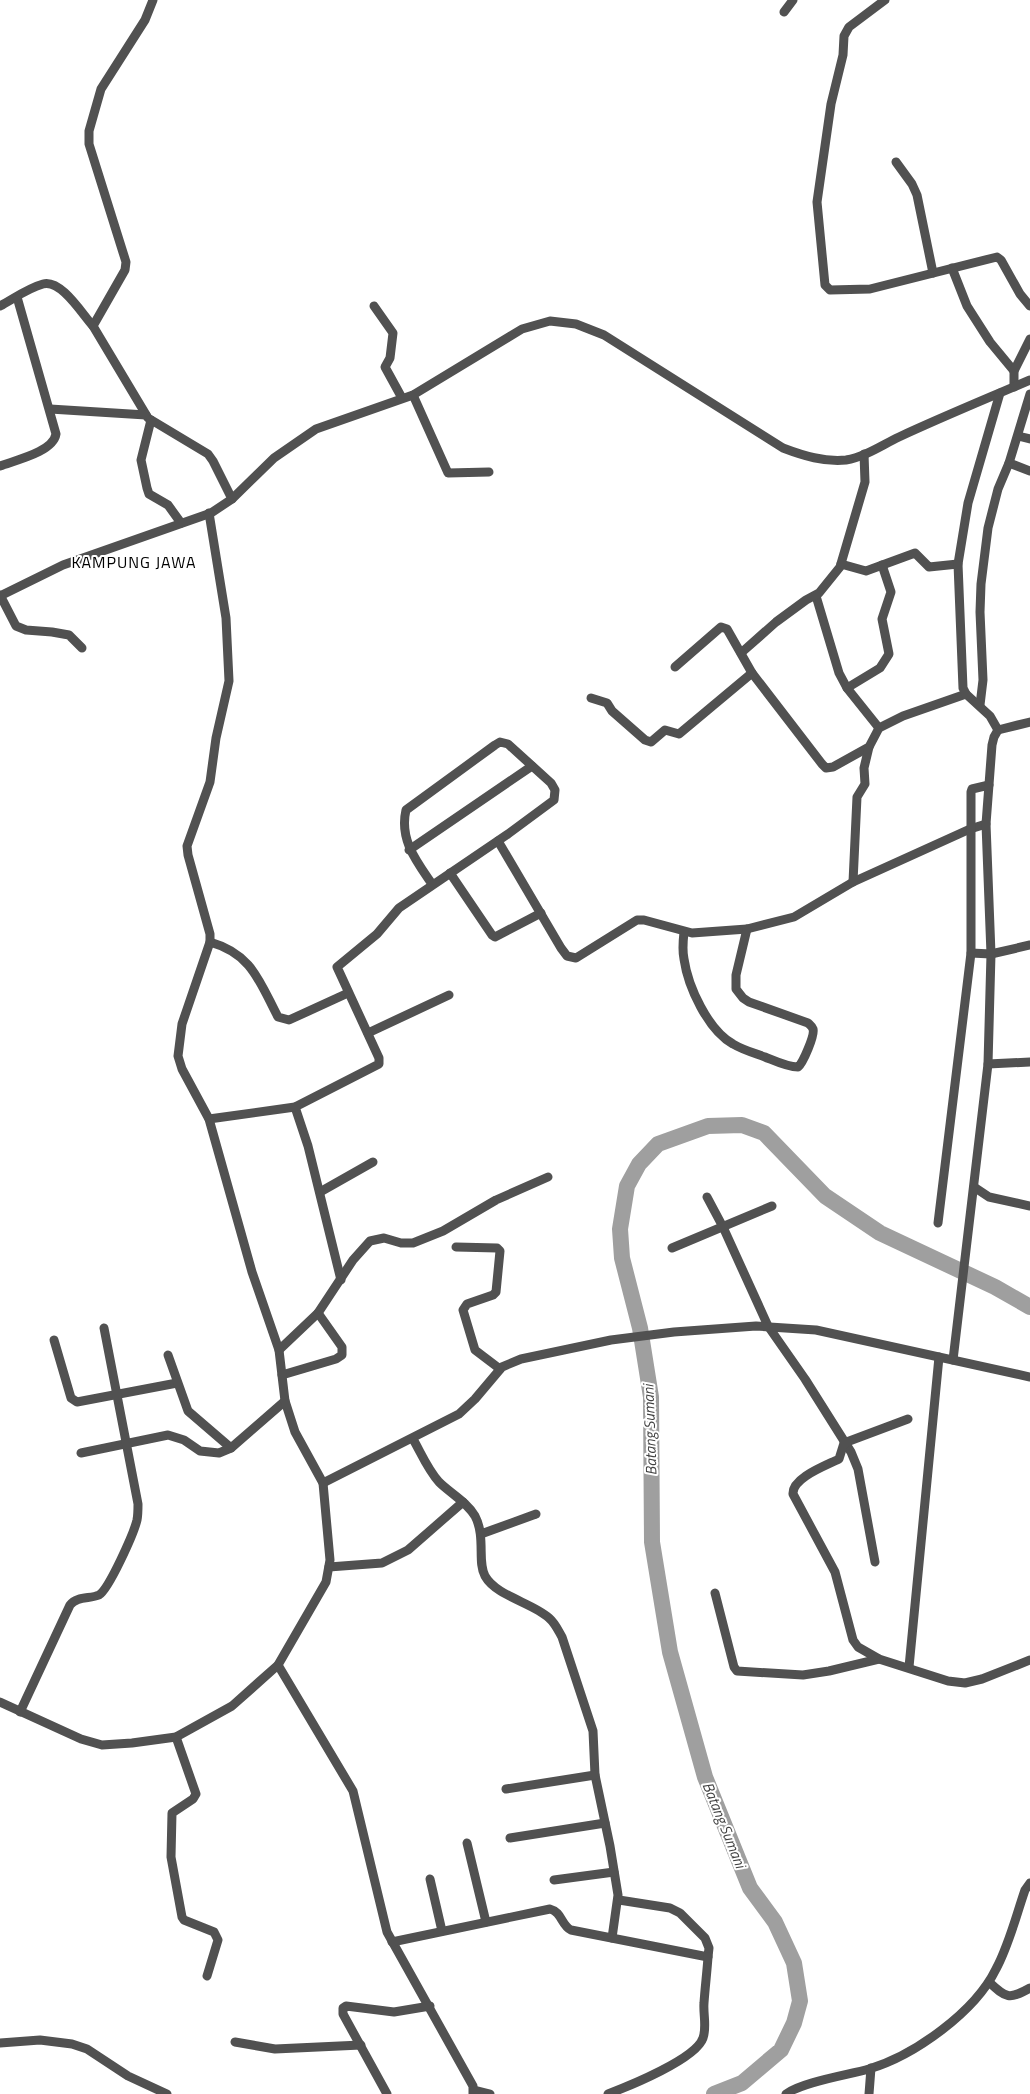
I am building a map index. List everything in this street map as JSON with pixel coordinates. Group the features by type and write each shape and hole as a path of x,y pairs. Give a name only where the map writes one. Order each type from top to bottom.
{"street":[{"path":"92,326 125,270 126,262 88,136 101,90 143,23 153,0"},
{"path":"784,12 793,0"},
{"path":"885,0 855,22 844,36 840,69 831,104 817,202 824,281 830,290 837,288 870,289 999,258 1020,294 1030,306"},
{"path":"896,162 912,184 917,195 933,273"},
{"path":"952,268 967,306 990,342 1014,371"},
{"path":"0,306 43,284 53,285 64,292 92,326 148,418 141,460 146,488 149,494 168,505 181,523"},
{"path":"0,466 44,450 52,444 56,434 17,297"},
{"path":"374,306 393,333 390,358 385,366 402,398"},
{"path":"82,648 69,636 52,632 26,630 16,626 0,596 63,565 209,514 232,499 274,458 316,429 413,395 522,329 550,320 576,324 604,335 783,448 805,456 829,461 848,459 864,454 1030,380"},
{"path":"1014,387 1014,371 1030,339"},
{"path":"998,730 990,716 966,694 963,688 958,564 968,503 1000,393"},
{"path":"980,705 984,680 980,612 981,584 988,528 998,489 1009,463 1030,394"},
{"path":"413,395 448,473 489,472"},
{"path":"50,409 148,418 208,454 214,461 232,499"},
{"path":"1018,436 1030,439"},
{"path":"741,653 780,619 822,591 841,564 845,544 865,482 864,454"},
{"path":"1009,463 1030,471"},
{"path":"0,1702 80,1739 102,1745 176,1737 232,1706 278,1665 326,1582 329,1567 323,1484 304,1450 285,1402 279,1350 252,1272 209,1120 182,1069 178,1048 182,1024 210,942 210,934 187,851 210,782 216,738 229,682 225,610 209,514"},
{"path":"841,564 862,571 915,553 929,567 958,564"},
{"path":"847,688 880,668 889,654 882,619 891,592 882,565"},
{"path":"816,596 837,667 847,688 879,728"},
{"path":"675,668 721,627 726,628 752,673 824,767 833,767 869,747"},
{"path":"591,698 607,702 612,711 649,742 665,730 679,734 752,673"},
{"path":"854,882 857,797 866,784 864,768 869,747 879,728 902,716 966,694"},
{"path":"953,1360 972,1213 988,1064 991,954 986,824 992,746 998,730 1030,722"},
{"path":"209,1120 295,1107 377,1066 380,1062 379,1058 337,966 377,934 399,908 414,896 498,841 554,800 555,790 551,783 508,744 500,742 495,745 406,810 407,844 409,850 432,884"},
{"path":"409,850 532,766"},
{"path":"938,1223 971,953 971,792 977,787 989,785"},
{"path":"498,841 561,948 567,956 572,958 581,956 637,920 644,920 692,933 747,929 794,917 854,882 970,829 986,824"},
{"path":"450,873 495,937 541,913"},
{"path":"684,932 683,958 688,975 697,999 713,1026 733,1044 756,1054 798,1067 803,1062 813,1033 812,1026 749,1002 736,989 735,983 747,929"},
{"path":"210,942 237,953 254,972 278,1017 282,1019 289,1020 348,993"},
{"path":"971,953 991,954 1030,945"},
{"path":"368,1034 449,995"},
{"path":"988,1064 1030,1062"},
{"path":"295,1107 320,1192 340,1280"},
{"path":"320,1192 373,1162"},
{"path":"279,1350 318,1313 353,1260 370,1241 378,1238 413,1244 443,1231 496,1200 548,1177"},
{"path":"974,1187 990,1198 1030,1206"},
{"path":"707,1197 723,1227 768,1326 814,1392 851,1452 858,1469 875,1562"},
{"path":"672,1248 772,1206"},
{"path":"456,1247 497,1248 500,1251 496,1292 493,1295 467,1304 463,1310 475,1350 500,1369"},
{"path":"282,1375 342,1356 342,1347 318,1313"},
{"path":"323,1484 459,1414 475,1399 500,1369 521,1360 611,1340 674,1332 768,1326 816,1330 1030,1377"},
{"path":"20,1712 70,1605 75,1600 98,1595 104,1591 112,1579 137,1520 138,1504 104,1328"},
{"path":"54,1340 74,1401 77,1402 177,1383"},
{"path":"168,1355 188,1411 231,1448"},
{"path":"909,1667 939,1357"},
{"path":"81,1453 173,1435 200,1451 218,1453 231,1448 285,1402"},
{"path":"908,1418 844,1443 838,1459 798,1480 794,1485 793,1494 836,1572 853,1640 858,1647 879,1659 948,1681 965,1683 982,1679 1030,1660"},
{"path":"413,1439 439,1482 472,1512 481,1534 485,1576 498,1588 549,1617 562,1637 590,1717 593,1731 595,1775 619,1900 612,1938"},
{"path":"329,1567 382,1563 408,1550 463,1502"},
{"path":"481,1534 536,1514"},
{"path":"715,1593 734,1668 737,1671 803,1675 879,1659"},
{"path":"278,1665 353,1791 385,1926 392,1942 430,2006 473,2092 490,2094"},
{"path":"176,1737 196,1794 193,1799 172,1813 172,1863 182,1918 217,1935 218,1940 207,1976"},
{"path":"506,1789 595,1775"},
{"path":"510,1838 605,1823"},
{"path":"467,1843 486,1922"},
{"path":"554,1880 614,1872"},
{"path":"430,1878 442,1931"},
{"path":"786,2094 807,2085 872,2068 923,2044 959,2015 989,1982 999,1963 1025,1890 1030,1883"},
{"path":"608,2094 648,2078 694,2051 702,2041 704,2035 704,2004 709,1948 705,1938 680,1913 670,1908 619,1900"},
{"path":"392,1942 550,1909 558,1913 567,1928 708,1957"},
{"path":"989,1982 1002,1994 1009,1997 1018,1995 1030,1988"},
{"path":"387,2094 342,2014 344,2007 394,2012 430,2006"},
{"path":"0,2043 40,2040 72,2044 87,2049 128,2076 167,2094"},
{"path":"235,2042 276,2049 361,2045"},
{"path":"869,2094 872,2068"}],"waterway":[{"name":"Batang Sumani","path":"714,2094 742,2083 781,2050 794,2023 800,2001 794,1963 775,1922 750,1888 705,1777 670,1652 652,1542 651,1397 640,1328 622,1258 620,1229 627,1186 639,1164 658,1144 708,1126 742,1125 764,1133 825,1196 880,1233 995,1287 1030,1307"}],"district":[{"name":"KAMPUNG JAWA","path":"134,562"}]}
